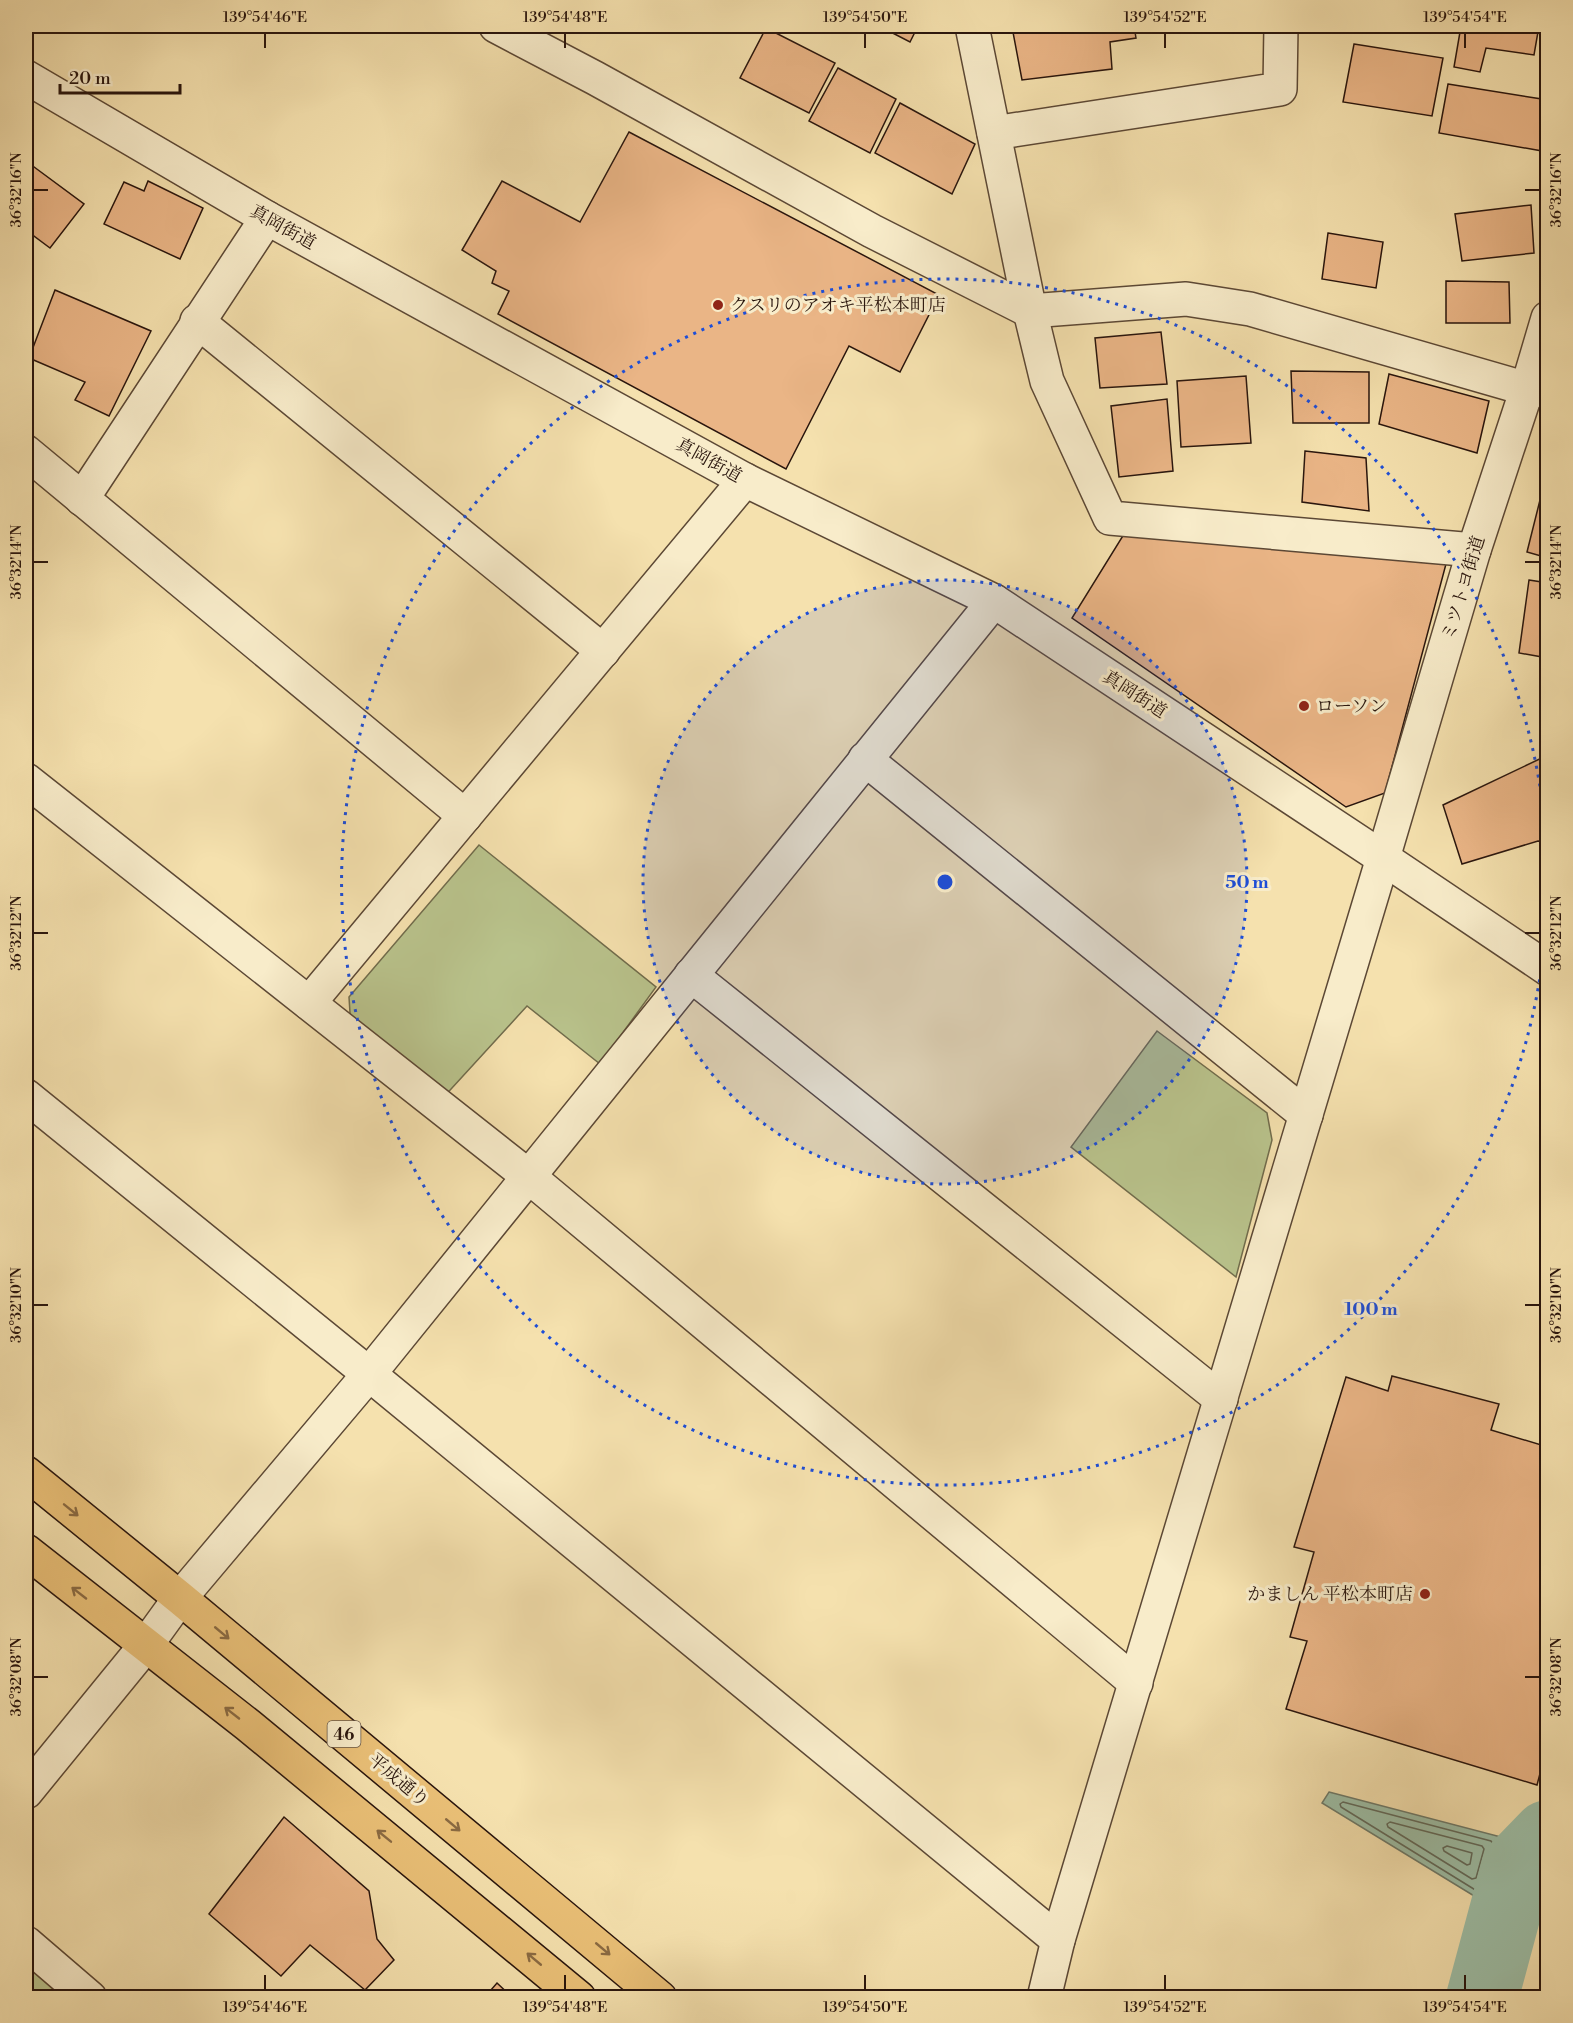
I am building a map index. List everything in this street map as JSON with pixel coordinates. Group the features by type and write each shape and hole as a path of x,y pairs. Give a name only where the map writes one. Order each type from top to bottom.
{"main road":[{"name":"平成通り","path":"26,1473 180,1598 660,1998"},
{"path":"26,1551 371,1825 579,1998"}],"street":[{"path":"496,26 872,231 1030,311 1186,299 1250,309 1537,390"},
{"path":"972,26 1030,311 1047,381 1110,518 1474,550"},
{"path":"994,133 1280,88 1281,26"},
{"name":"真岡街道","path":"31,91 745,480 993,601 1548,969"},
{"path":"82,499 197,321 267,218"},
{"name":"ミツトヨ街道","path":"1044,1998 1058,1940 1474,550 1537,390 1548,318"},
{"path":"197,321 603,651"},
{"path":"26,452 465,816"},
{"path":"309,1004 745,480"},
{"path":"26,1792 146,1645 180,1598 369,1374 993,601"},
{"path":"865,759 1306,1114"},
{"path":"26,780 528,1176 1136,1683"},
{"path":"691,975 1221,1399"},
{"path":"26,1096 369,1374 1058,1940"},
{"path":"26,1943 90,1998"}],"shaded area":[{"path":"479,845 656,987 600,1064 527,1006 441,1100 351,1029 349,997"},
{"path":"1157,1031 1267,1113 1272,1140 1236,1277 1071,1147"},
{"path":"26,1963 69,1997 26,1997"}],"water":[{"path":"1329,1792 1501,1837 1484,1902 1322,1803"}],"building":[{"path":"879,26 918,26 910,42"},
{"path":"1134,26 1136,38 1110,42 1112,69 1022,80 1012,27"},
{"path":"1461,26 1539,26 1534,55 1486,48 1480,72 1454,67"},
{"path":"766,28 835,63 809,113 740,78"},
{"path":"1354,44 1443,58 1432,116 1343,102"},
{"path":"838,68 896,99 870,153 809,121"},
{"path":"1448,84 1548,100 1548,152 1439,133"},
{"path":"900,103 975,144 952,194 875,153"},
{"name":"クスリのアオキ平松本町店","path":"629,132 939,295 900,372 849,346 786,469 498,314 509,291 492,283 496,271 462,250 502,181 580,222"},
{"path":"26,161 84,204 50,248 26,230"},
{"path":"148,181 203,208 180,259 104,224 124,182 144,191"},
{"path":"1531,205 1534,253 1462,261 1455,214"},
{"path":"1328,233 1383,242 1376,288 1322,279"},
{"path":"1446,281 1509,282 1510,323 1446,323"},
{"path":"55,290 151,331 109,416 75,400 85,382 29,358"},
{"path":"1161,332 1167,384 1100,388 1095,338"},
{"path":"1291,371 1369,372 1369,423 1293,423"},
{"path":"1389,374 1489,401 1477,453 1379,424"},
{"path":"1246,376 1251,443 1181,447 1177,381"},
{"path":"1167,399 1173,471 1119,477 1111,406"},
{"path":"1305,451 1366,458 1369,511 1302,502"},
{"path":"1548,468 1548,558 1527,552"},
{"name":"ローソン","path":"1124,534 1446,564 1385,793 1346,807 1072,618"},
{"path":"1529,580 1548,583 1548,658 1519,653"},
{"path":"1548,755 1548,842 1538,841 1462,864 1443,805"},
{"name":"かましん 平松本町店","path":"1392,1376 1499,1404 1491,1430 1548,1447 1548,1763 1543,1762 1537,1785 1286,1709 1307,1641 1290,1637 1314,1552 1294,1547 1346,1377 1388,1391"},
{"path":"284,1817 369,1891 377,1939 394,1960 365,1990 310,1945 281,1976 209,1914"},
{"path":"497,1983 513,1998 484,1998"}],"waterway":[{"path":"1482,1998 1517,1868 1548,1836"},
{"path":"1484,1902 1501,1931"}],"place":[{"name":"クスリのアオキ平松本町店","path":"718,305"},
{"name":"ローソン","path":"1304,706"},
{"name":"かましん 平松本町店","path":"1425,1594"}]}
